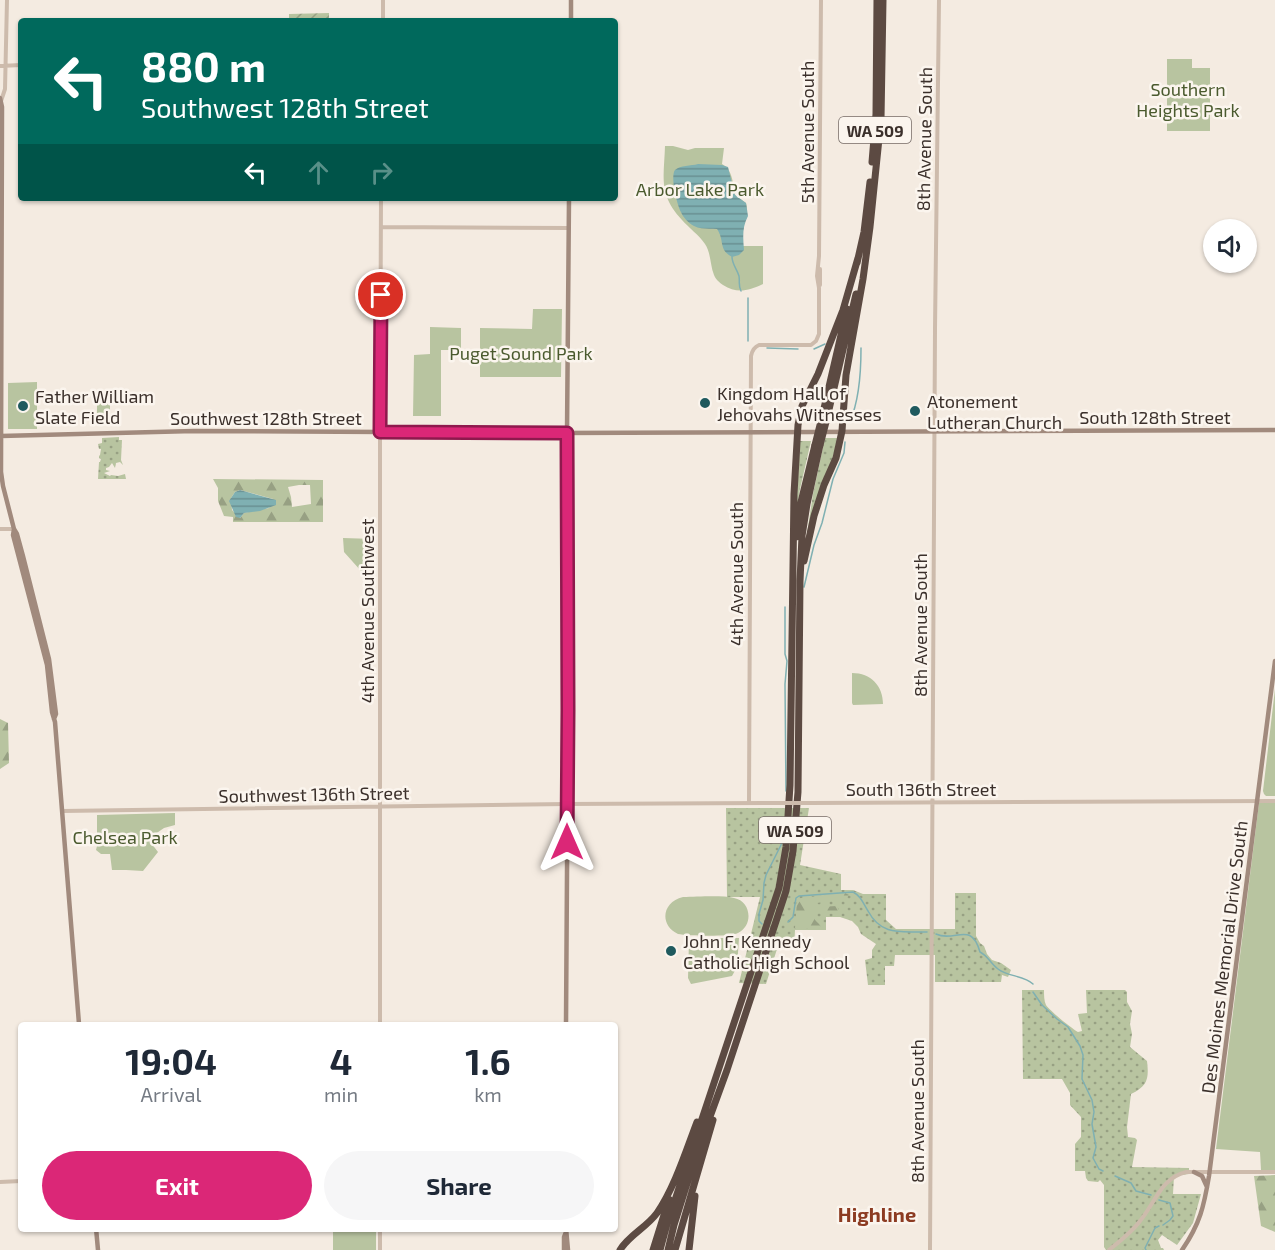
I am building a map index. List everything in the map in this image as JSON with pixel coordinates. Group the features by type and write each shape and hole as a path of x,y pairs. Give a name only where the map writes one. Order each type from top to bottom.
{"highway":[{"name":"WA 509","path":"824,417 864,232 872,171 876,114 877,0"},
{"name":"WA 509","path":"660,1250 779,888 786,848 790,785 792,584 801,502 868,244 881,119 883,0"},
{"path":"800,582 814,516 836,458 842,431 846,375 868,244"},
{"path":"792,584 794,494 802,406 818,374 843,310 858,258"},
{"name":"WA 509","path":"668,1250 696,1155 727,1070 786,891 793,851 798,792 802,536 817,445"},
{"path":"620,1250 658,1212 681,1162 726,1047"},
{"path":"675,1250 727,1070"},
{"path":"653,1250 681,1162"},
{"path":"689,1250 693,1203 700,1167"}],"main road":[{"path":"570,18 571,0"},
{"path":"1,100 2,478 14,529 13,535 47,665 54,718 79,1022"},
{"path":"567,1022 569,201"},
{"name":"South 128th Street","path":"567,433 1275,430"},
{"name":"Southwest 128th Street","path":"1,436 194,431 567,433"},
{"name":"Des Moines Memorial Drive South","path":"1182,1250 1199,1220 1210,1172 1275,661"},
{"path":"1194,1172 1202,1176 1207,1188"},
{"path":"96,1232 98,1250"},
{"path":"566,1232 566,1250"}],"street":[{"path":"1,100 5,89 7,0"},
{"path":"383,0 383,18"},
{"name":"5th Avenue South","path":"756,346 811,345 816,341 819,333 817,276 819,265 821,0"},
{"name":"8th Avenue South","path":"930,1250 936,116 939,0"},
{"path":"0,66 18,65"},
{"name":"4th Avenue Southwest","path":"380,1022 381,201"},
{"path":"381,227 569,228"},
{"name":"4th Avenue South","path":"749,803 751,356 756,346"},
{"path":"0,529 14,529"},
{"name":"South 136th Street","path":"567,804 1275,801"},
{"name":"Southwest 136th Street","path":"62,811 567,804"},
{"path":"1109,1250 1141,1221 1162,1187 1171,1178 1181,1173 1275,1172"},
{"path":"0,1182 18,1181"},
{"path":"380,1232 380,1250"}],"green space":[{"path":"329,13 329,18 289,18 289,14"},
{"name":"Southern Heights Park","path":"1167,59 1192,59 1192,68 1210,68 1210,131 1167,131"},
{"name":"Arbor Lake Park","path":"665,146 688,150 724,148 722,164 730,174 735,195 746,203 747,207 743,246 763,246 763,284 747,290 738,290 728,288 716,278 705,244 674,211 669,202 664,185"},
{"name":"Puget Sound Park","path":"533,309 562,309 561,377 480,377 480,328 532,329"},
{"path":"430,327 461,328 461,350 441,350 441,416 413,416 414,355 430,354"},
{"name":"Father William Slate Field","path":"37,382 37,429 8,429 8,383"},
{"path":"110,391 110,415 97,416 97,392"},
{"path":"119,437 119,440 122,440 123,465 120,462 116,463 115,468 112,463 106,468 110,471 104,473 110,476 125,474 126,479 98,479 101,449 98,444 102,443 102,438"},
{"path":"825,438 837,438 835,450 806,540 813,494"},
{"path":"800,441 811,441 796,514"},
{"path":"213,479 323,480 323,522 233,522 233,517 224,516 218,501 218,488","holes":["310,485 311,504 292,507 288,487","240,490 273,499 269,508 244,513 240,518 232,510 231,498 235,492"]},
{"path":"343,538 374,539 374,570 361,571 344,552"},
{"path":"852,673 865,675 875,682 881,692 883,704 853,705"},
{"path":"1275,689 1275,796 1266,796 1263,791"},
{"path":"0,719 8,723 9,763 0,769"},
{"path":"1259,803 1275,803 1275,1170 1261,1170 1260,1152 1216,1149"},
{"path":"726,808 809,808 800,865 841,874 841,890 853,890 863,894 886,894 886,920 896,929 955,929 955,893 976,893 976,936 992,960 1011,970 1008,977 1002,975 1001,982 935,982 935,955 895,955 894,966 885,966 885,985 868,985 865,960 872,958 872,950 876,944 861,934 852,921 840,917 826,917 826,930 795,930 794,949 777,949 766,984 739,983 760,897 727,897"},
{"name":"Chelsea Park","path":"175,813 175,825 164,828 148,839 158,852 143,871 112,870 110,854 101,854 96,850 97,815"},
{"path":"845,893 849,895 846,898 817,903 818,907 837,906 839,911 838,914 816,912 813,916 822,929 795,928 797,902 801,898"},
{"path":"683,897 723,897 740,900 747,908 747,925 734,934 709,936 678,934 668,925 666,914 671,904"},
{"path":"691,938 739,938 737,967 732,976 691,984 688,978 689,940"},
{"path":"1022,990 1044,990 1046,1005 1078,1032 1082,1031 1078,1014 1087,1013 1086,990 1125,990 1127,992 1127,1002 1132,1011 1130,1047 1147,1061 1148,1072 1144,1085 1131,1094 1128,1137 1137,1140 1132,1167 1189,1168 1189,1174 1174,1176 1173,1194 1201,1194 1193,1223 1177,1245 1162,1235 1158,1240 1164,1250 1106,1250 1104,1247 1104,1185 1100,1180 1098,1182 1088,1181 1085,1171 1075,1171 1075,1144 1081,1137 1081,1117 1070,1105 1070,1093 1062,1079 1023,1079"},
{"path":"1275,1175 1275,1232 1261,1226 1254,1176"},
{"path":"333,1232 376,1232 376,1250 333,1250"}],"water":[{"path":"698,164 728,167 735,195 746,203 748,216 744,228 744,250 739,255 732,257 725,251 717,229 694,226 686,220 679,208 674,184 675,170 683,166"},
{"path":"240,490 276,500 276,505 260,511 244,513 240,518 236,517 229,501 235,492"}],"waterway":[{"path":"732,257 739,276 741,291"},
{"path":"748,298 748,341"},
{"path":"814,349 825,344"},
{"path":"767,348 798,349"},
{"path":"850,421 857,395 861,348"},
{"path":"804,587 833,479 844,453 845,442"},
{"path":"785,607 786,791"},
{"path":"762,924 759,921 759,914 764,883 781,845 783,835"},
{"path":"788,922 793,917 796,898 799,896 853,892 860,898 874,919 886,929 901,932 927,932"},
{"path":"936,934 943,936 962,934 972,937 980,952 998,969 1033,984"},
{"path":"1033,992 1042,1005 1068,1027 1080,1046 1083,1055 1082,1079 1092,1100 1094,1112 1092,1124 1096,1147 1093,1158 1099,1169 1103,1171"},
{"path":"1115,1176 1131,1183 1136,1191 1151,1195"},
{"path":"1159,1200 1170,1203 1173,1216 1163,1225"},
{"path":"1146,1250 1155,1228 1159,1226"}],"place":[{"name":"Kingdom Hall of Jehovahs Witnesses","path":"705,403"},
{"name":"Father William Slate Field","path":"23,406"},
{"name":"Atonement Lutheran Church","path":"915,411"},
{"name":"John F. Kennedy Catholic High School","path":"671,951"}],"district":[{"name":"Highline","path":"877,1214"}],"route":[{"path":"381,295 380,432 567,433 567,842"}]}
